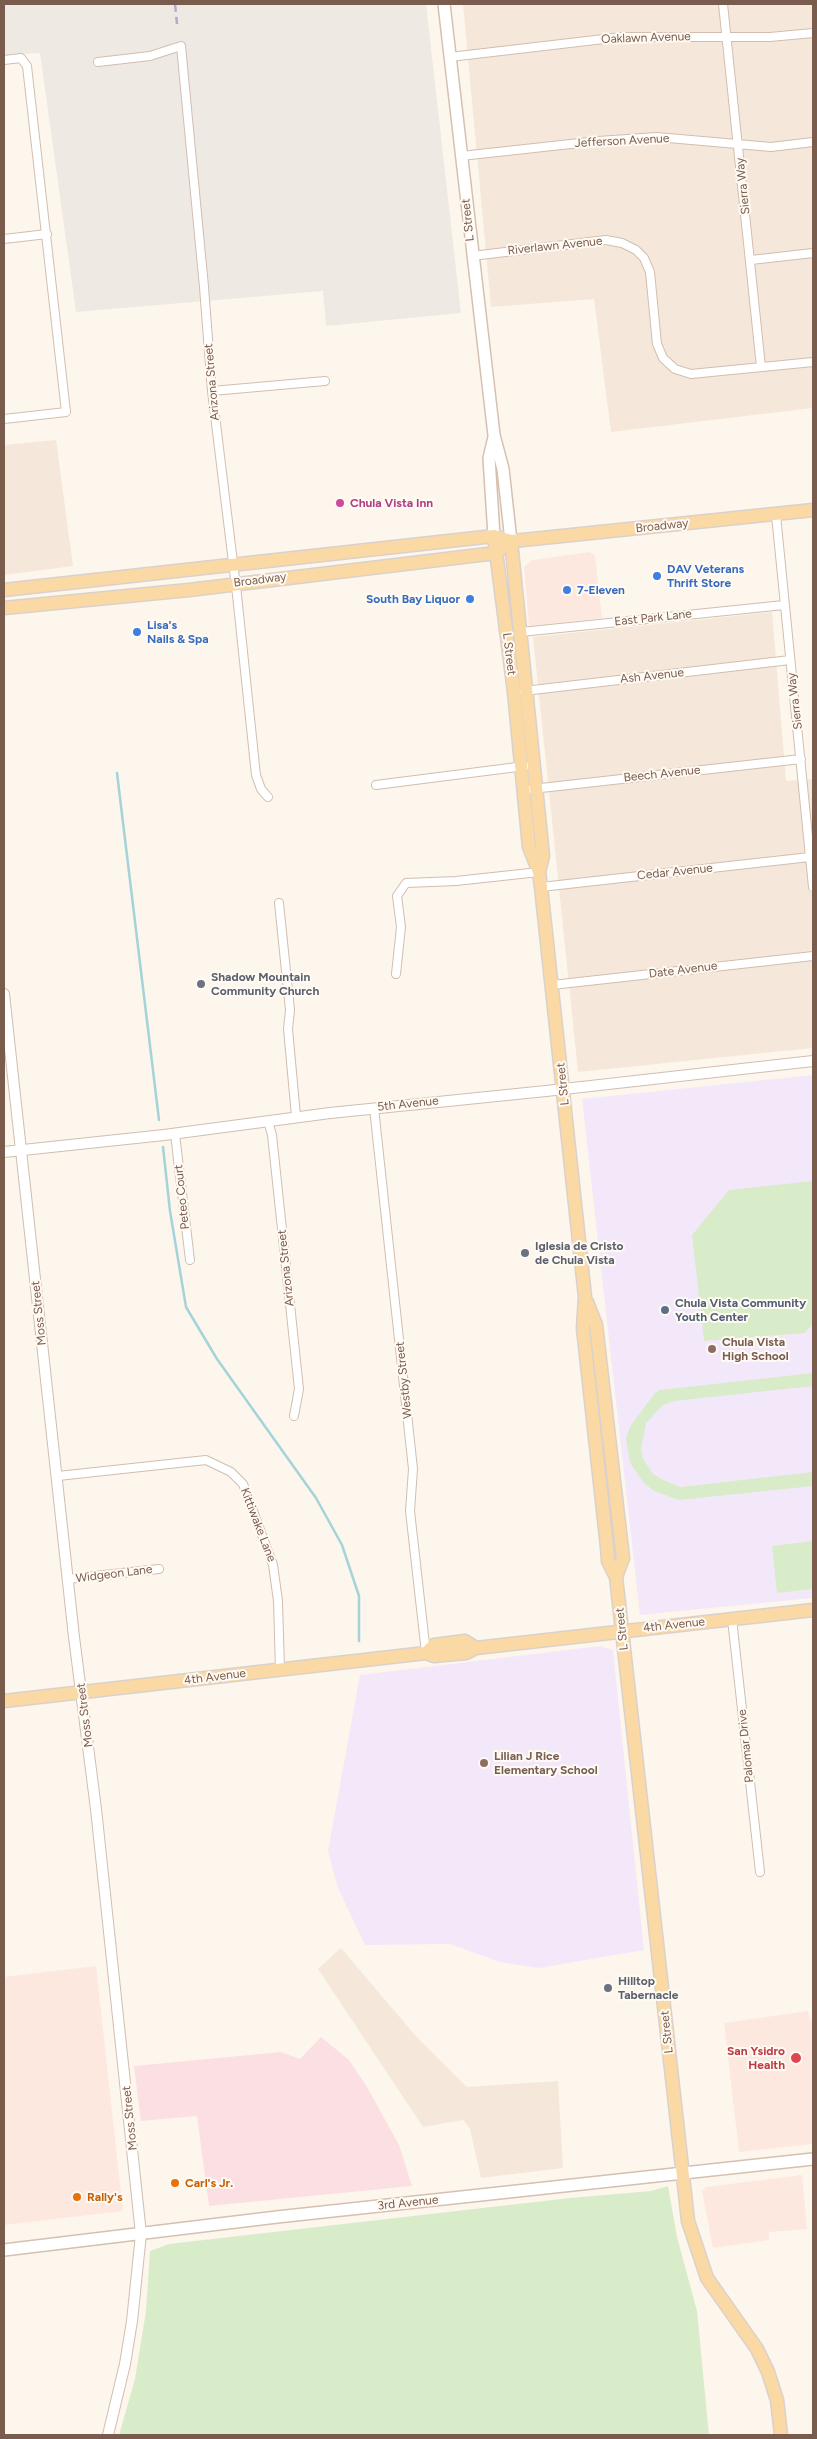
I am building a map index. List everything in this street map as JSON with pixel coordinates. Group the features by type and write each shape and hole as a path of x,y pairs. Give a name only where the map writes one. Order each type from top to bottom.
{"main road":[{"name":"L Street","path":"444,4 494,435 503,469 511,541 521,632 520,691"},
{"name":"L Street","path":"494,435 489,458 494,536 520,691 529,789 543,856 539,872 586,1297 584,1328 608,1561 616,1577 688,2221 707,2278 757,2349 768,2372 777,2400 781,2435"},
{"name":"Broadway","path":"4,590 494,536 511,541 813,510"},
{"path":"496,553 511,541"},
{"name":"Broadway","path":"4,608 496,553"},
{"name":"4th Avenue","path":"4,1701 426,1653 434,1645 465,1641 476,1648 813,1610"},
{"name":"3rd Avenue","path":"4,2250 277,2217 813,2159"}],"street":[{"name":"Sierra Way","path":"723,4 761,367"},
{"name":"Oaklawn Avenue","path":"450,57 621,37 770,37 813,33"},
{"name":"Arizona Street","path":"98,62 150,56 181,46 212,391 234,565 256,775 260,788 268,797"},
{"path":"4,60 20,58 27,66 66,412 4,419"},
{"name":"Jefferson Avenue","path":"461,156 598,141 657,137 771,147 813,142"},
{"path":"4,240 47,234"},
{"name":"Riverlawn Avenue","path":"472,256 606,240 622,243 636,250 644,258 650,272 654,326 663,358 676,368 691,374 813,362"},
{"path":"751,260 813,253"},
{"path":"212,391 325,381"},
{"name":"Sierra Way","path":"776,515 790,660 811,840 810,857 813,887"},
{"name":"East Park Lane","path":"521,632 784,604"},
{"name":"Ash Avenue","path":"520,691 790,660"},
{"name":"Beech Avenue","path":"529,789 801,759"},
{"path":"376,785 527,766"},
{"name":"Cedar Avenue","path":"541,887 810,857"},
{"path":"396,974 401,927 397,896 406,883 456,881 539,872"},
{"path":"279,903 290,1010 288,1029 296,1116"},
{"name":"Date Avenue","path":"552,985 813,956"},
{"name":"Moss Street","path":"4,994 141,2234 132,2321 108,2435"},
{"name":"5th Avenue","path":"4,1152 175,1134 296,1116 813,1061"},
{"name":"Westby Street","path":"374,1108 412,1462 410,1511 426,1653"},
{"name":"Arizona Street","path":"268,1121 272,1135 298,1389 294,1416"},
{"name":"Peteo Court","path":"175,1134 190,1260"},
{"name":"Kittiwake Lane","path":"58,1476 206,1460 231,1472 243,1484 274,1565 278,1601 280,1670"},
{"name":"Widgeon Lane","path":"68,1580 159,1569"},
{"name":"Palomar Drive","path":"732,1619 760,1872"}],"shaded area":[{"path":"4,4 426,4 461,313 326,326 323,291 76,312 40,53 4,55"},
{"path":"463,4 813,4 813,408 611,432 594,299 491,307"},
{"path":"56,440 73,566 4,575 4,445"},
{"path":"590,552 595,556 602,618 529,626 524,567 532,560"},
{"path":"772,612 786,781 813,779 813,1048 578,1072 533,637"},
{"name":"Chula Vista High School","path":"813,1075 813,1598 640,1615 582,1099"},
{"name":"Lilian J Rice Elementary School","path":"600,1646 613,1650 644,1950 539,1968 500,1962 450,1944 365,1945 338,1888 328,1851 360,1675"},
{"path":"341,1948 414,2034 467,2087 558,2081 563,2168 481,2178 470,2129 463,2120 423,2127 318,1969"},
{"path":"96,1966 123,2211 4,2225 4,1977"},
{"path":"808,2011 810,2020 813,2020 813,2144 739,2152 724,2023"},
{"path":"321,2037 349,2060 367,2087 399,2145 412,2186 209,2206 197,2116 141,2121 134,2066 281,2052 300,2059"},
{"path":"802,2175 807,2229 769,2232 769,2240 713,2248 702,2191 706,2187"}],"green space":[{"path":"813,1181 813,1324 804,1333 704,1341 692,1235 729,1190"},
{"path":"813,1373 813,1386 674,1401 663,1405 646,1423 641,1449 643,1459 653,1474 680,1487 813,1472 813,1486 679,1500 654,1491 644,1483 630,1463 626,1438 631,1425 655,1393 660,1390"},
{"path":"813,1541 813,1589 777,1593 772,1546"},
{"path":"668,2186 677,2237 697,2311 709,2435 119,2435 135,2379 146,2311 150,2251 169,2244 570,2198 651,2191"}],"waterway":[{"path":"117,773 159,1120"},
{"path":"163,1147 170,1211 186,1307 217,1359 316,1498 342,1545 359,1596 359,1641"}],"railway":[{"path":"175,4 177,24"}],"place":[{"name":"Chula Vista Inn","path":"340,503"},
{"name":"DAV Veterans Thrift Store","path":"657,576"},
{"name":"7-Eleven","path":"567,590"},
{"name":"South Bay Liquor","path":"470,599"},
{"name":"Lisa's Nails & Spa","path":"137,632"},
{"name":"Shadow Mountain Community Church","path":"201,984"},
{"name":"Iglesia de Cristo de Chula Vista","path":"525,1253"},
{"name":"Chula Vista Community Youth Center","path":"665,1310"},
{"name":"Chula Vista High School","path":"712,1349"},
{"name":"Lilian J Rice Elementary School","path":"484,1763"},
{"name":"Hilltop Tabernacle","path":"608,1988"},
{"name":"San Ysidro Health","path":"796,2058"},
{"name":"Carl's Jr.","path":"175,2183"},
{"name":"Rally's","path":"77,2197"}]}
